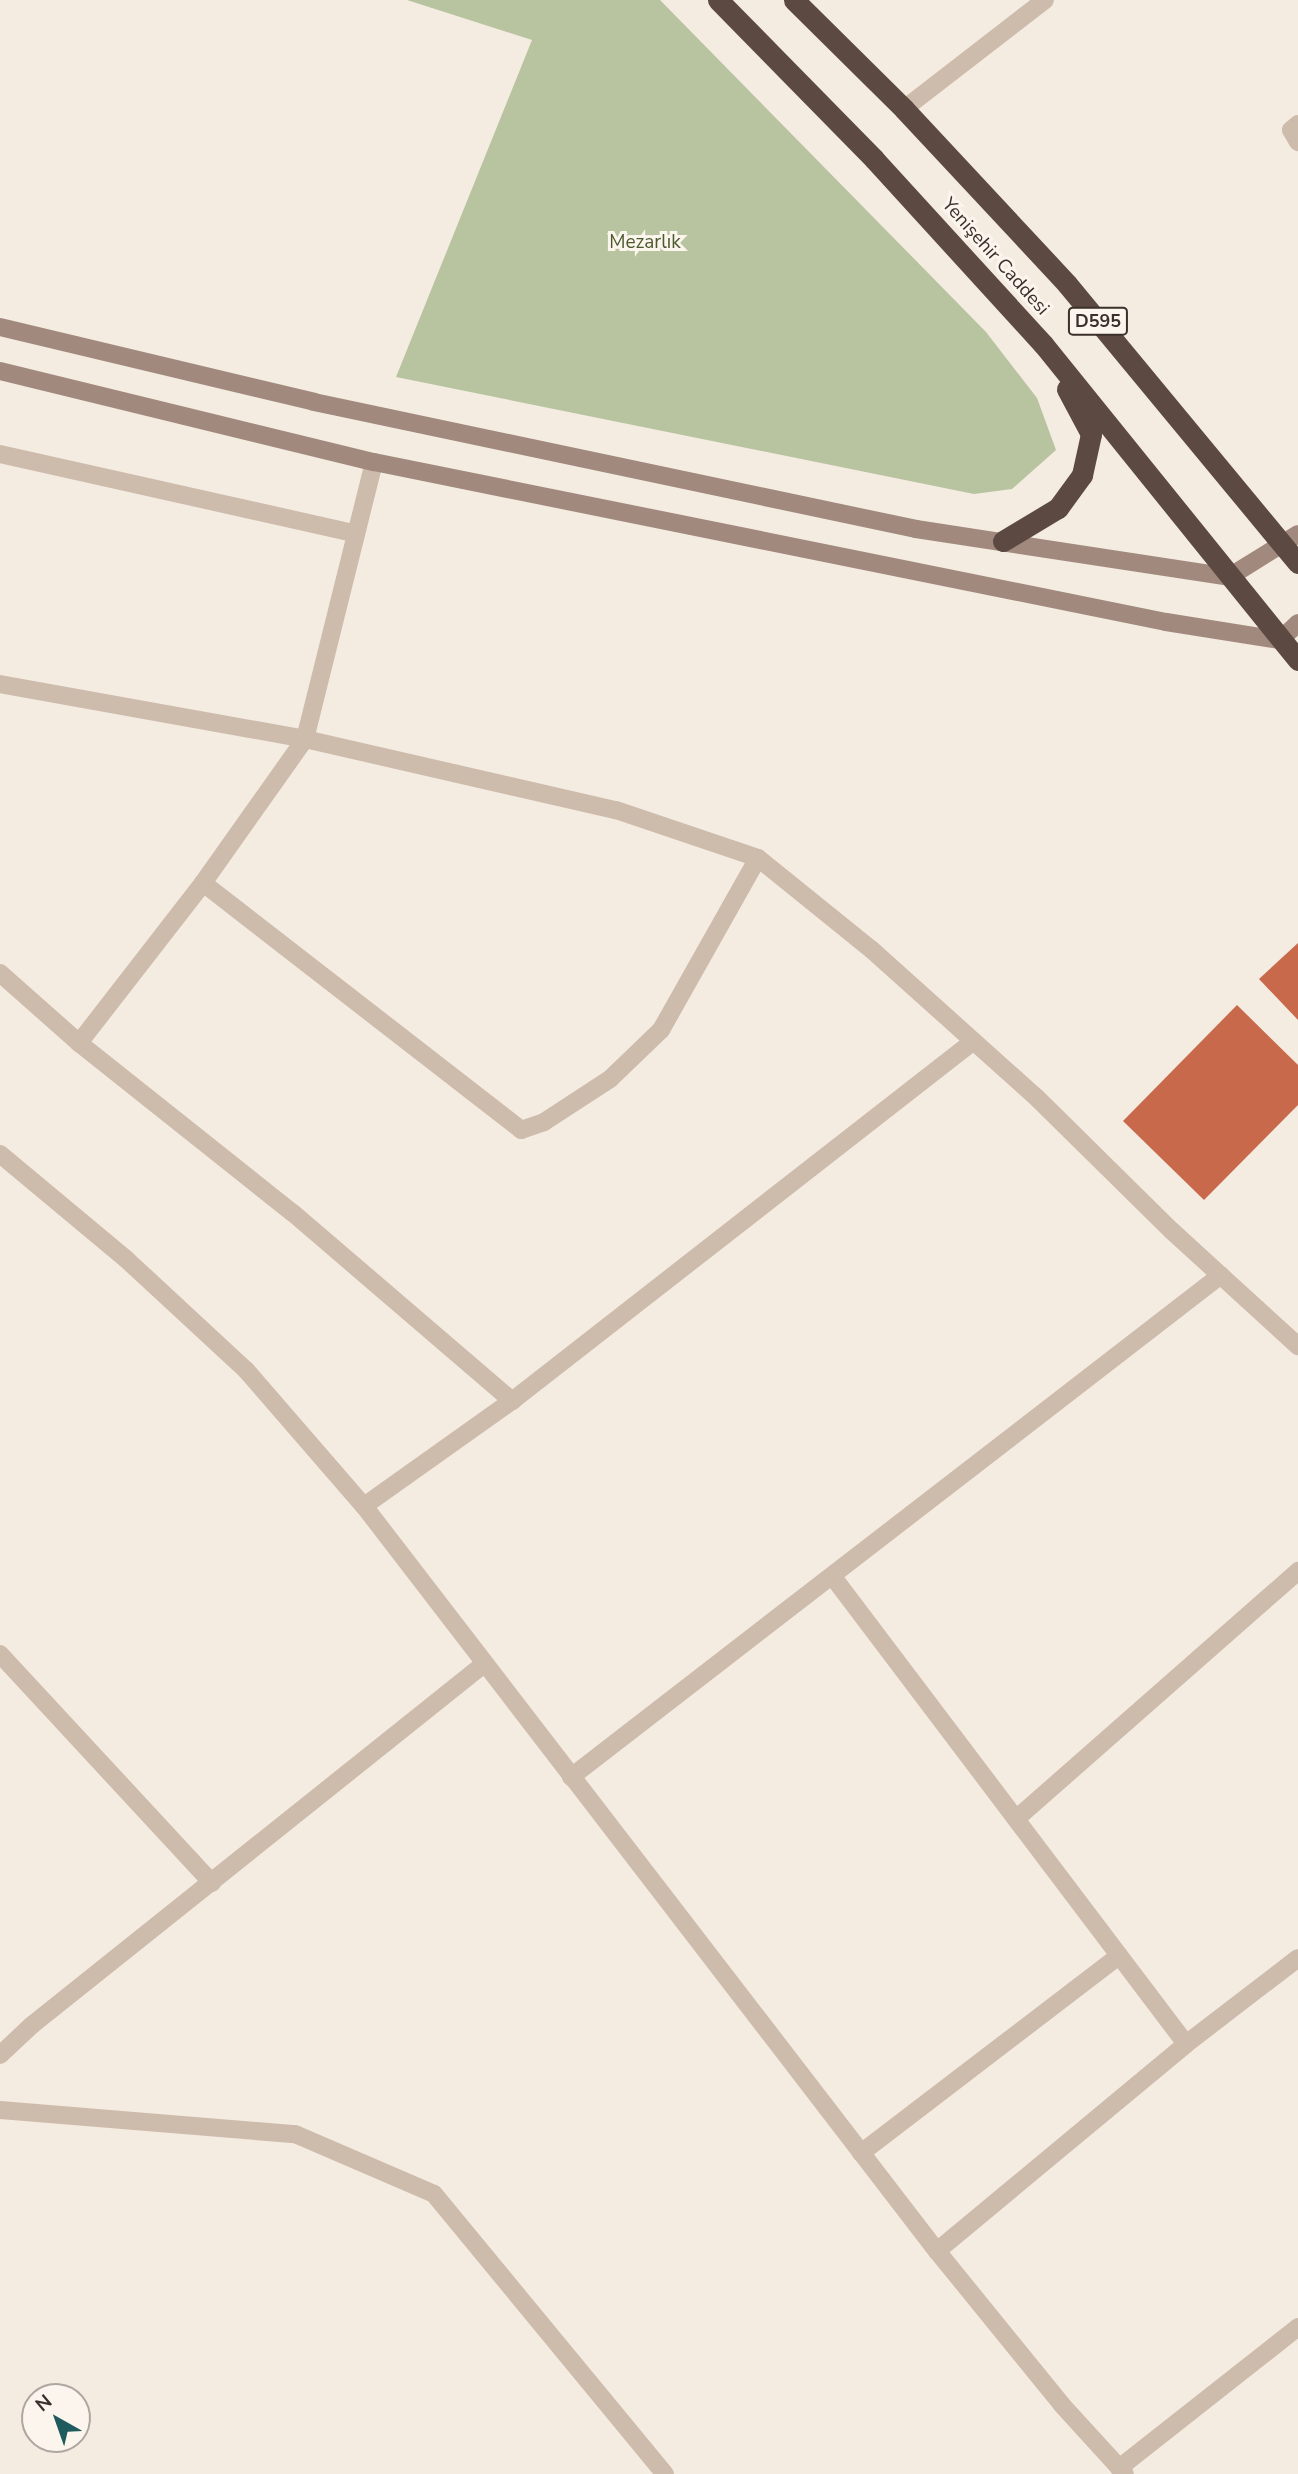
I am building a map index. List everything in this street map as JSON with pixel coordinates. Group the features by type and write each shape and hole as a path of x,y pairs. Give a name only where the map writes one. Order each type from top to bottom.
{"highway":[{"name":"Yenişehir Caddesi","path":"718,0 874,159 1043,344 1298,660"},
{"name":"Yenişehir Caddesi","path":"794,0 904,109 1067,284 1289,538 1298,563"},
{"path":"1003,541 1058,508 1083,475 1091,434 1043,344"}],"street":[{"path":"904,109 1045,0"},
{"path":"1298,124 1291,130 1298,142"},
{"path":"0,327 314,402 916,528 1229,577 1289,538"},
{"path":"0,371 374,462 1166,622 1280,640 1298,623"},
{"path":"0,454 354,533"},
{"path":"79,1043 203,883 305,738 354,533 374,462"},
{"path":"0,684 305,738 616,810 758,858 872,950 971,1043 1036,1097 1298,1346"},
{"path":"203,883 521,1130 544,1122 610,1079 661,1030 758,858"},
{"path":"0,973 79,1043 293,1213 512,1401"},
{"path":"364,1506 512,1401 971,1043"},
{"path":"0,1154 127,1259 246,1370 364,1506 937,2252 1062,2405 1122,2471 1298,2327"},
{"path":"571,1777 1221,1275"},
{"path":"1016,1819 1298,1571"},
{"path":"833,1577 1186,2044"},
{"path":"0,1654 212,1883"},
{"path":"0,2055 32,2025 484,1664"},
{"path":"862,2154 1119,1956"},
{"path":"937,2252 1186,2044 1298,1958"},
{"path":"0,2110 295,2134 435,2194 665,2474"}],"green space":[{"name":"Mezarlık","path":"407,0 660,0 986,332 1037,398 1056,450 1012,489 974,494 396,377 532,40"}],"building":[{"path":"1298,943 1298,1020 1259,979"},
{"path":"1237,1005 1298,1065 1298,1105 1204,1200 1123,1121"}]}
